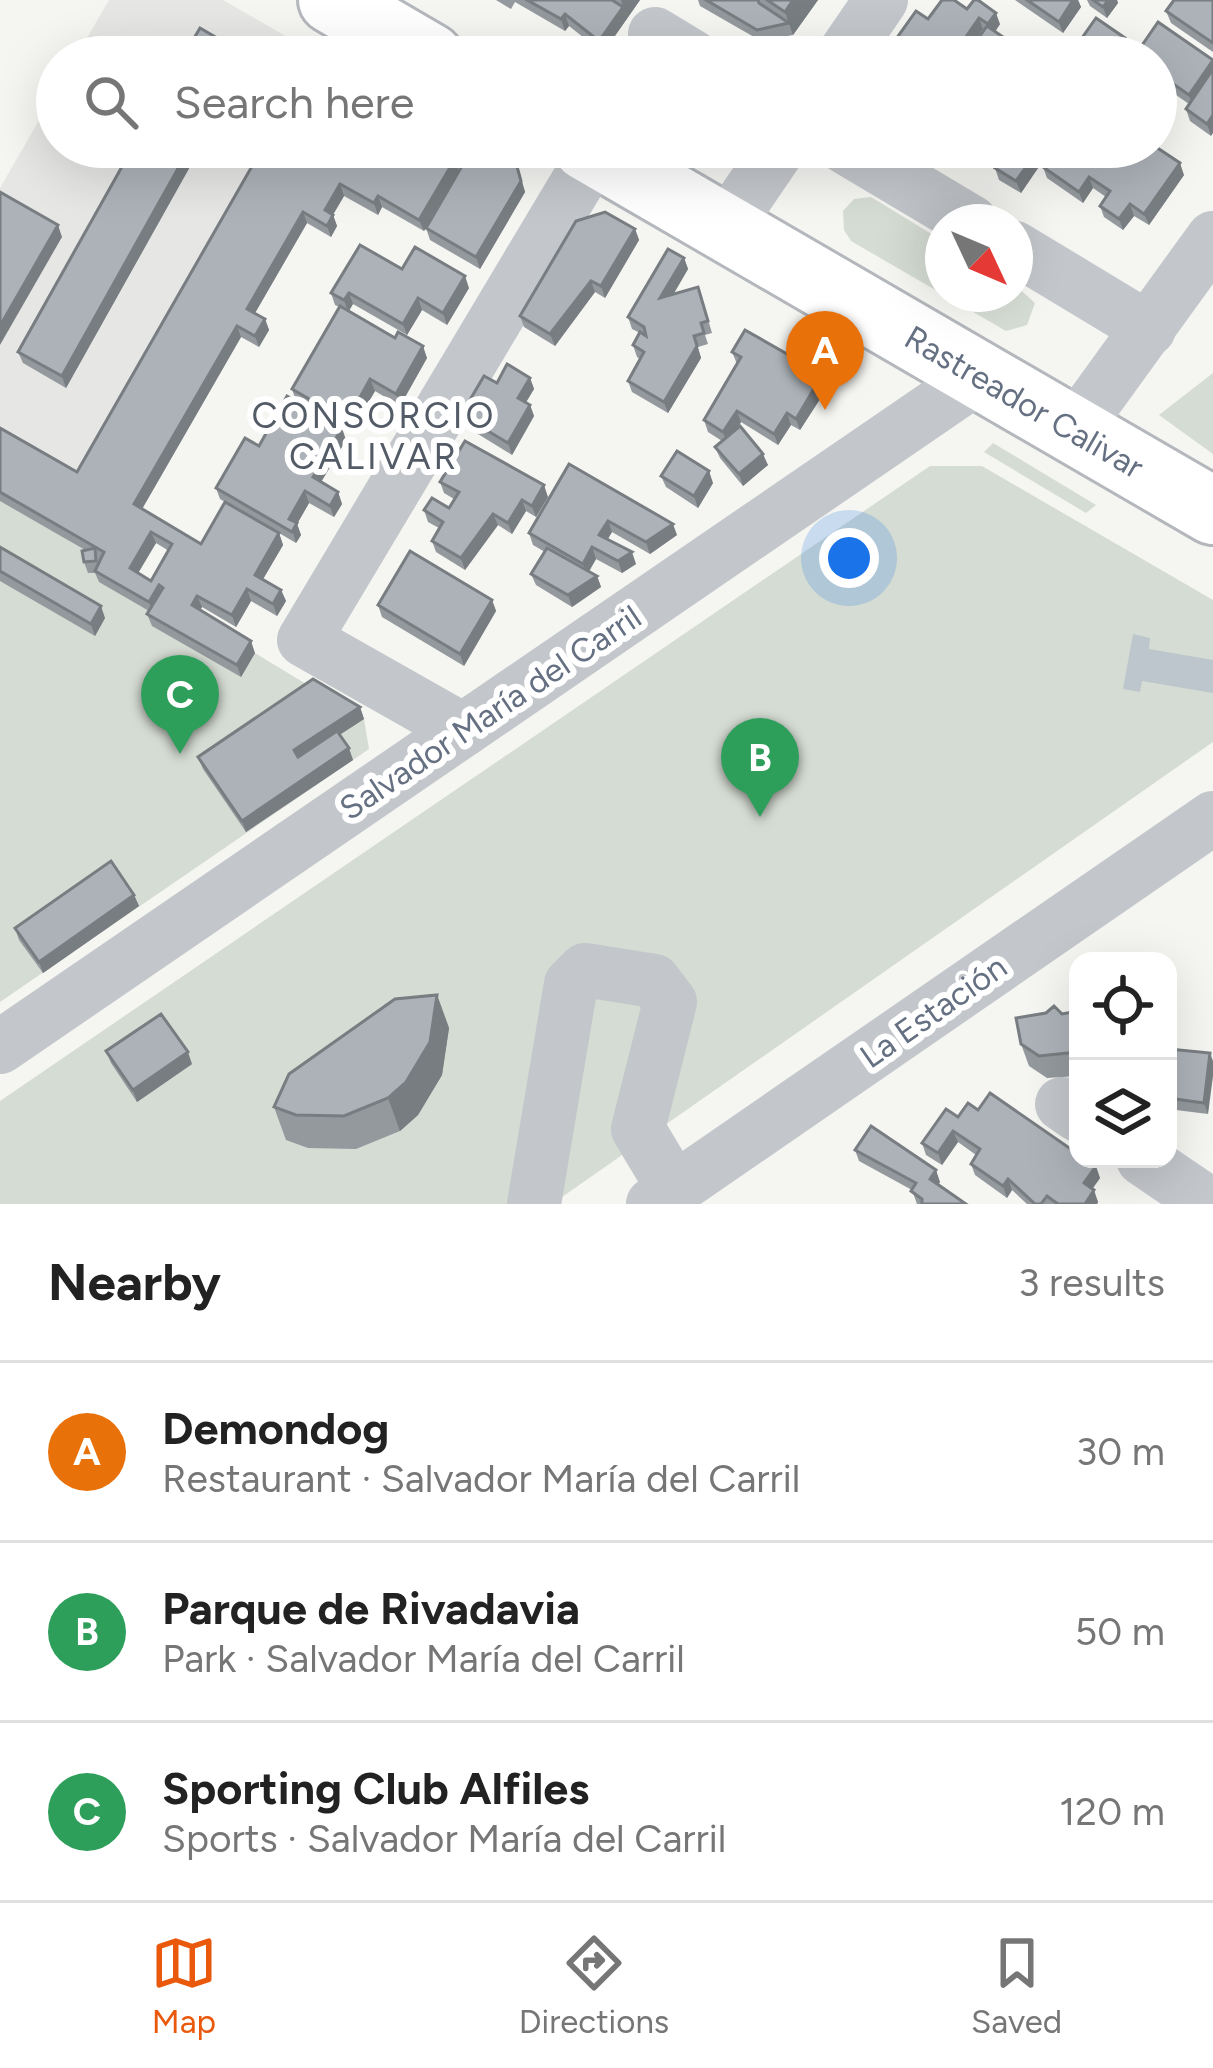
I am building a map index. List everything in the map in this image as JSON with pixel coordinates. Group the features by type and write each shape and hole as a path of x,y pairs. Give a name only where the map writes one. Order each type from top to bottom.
{"main road":[{"name":"Rastreador Calivar","path":"622,168 1213,512"}],"street":[{"path":"856,36 881,0"},
{"path":"463,730 304,640 580,168"},
{"path":"725,228 766,168"},
{"path":"880,168 941,204"},
{"path":"1074,430 1213,238"},
{"path":"1033,259 1149,328"},
{"name":"Salvador María del Carril","path":"0,1047 980,376"},
{"name":"La Estación","path":"663,1197 1213,818"},
{"path":"534,1204 571,984 585,970 654,981 670,1002 638,1129 663,1197"},
{"path":"1156,1168 1209,1204"}],"shaded area":[{"path":"109,0 223,0 286,36 88,36"},
{"path":"36,125 36,168 339,168 109,564 0,499 0,188"},
{"path":"871,197 925,230 925,284 851,241 844,230 843,211 854,199"},
{"path":"973,312 1032,312 1027,325 1006,331"},
{"path":"1213,373 1213,454 1159,415"},
{"path":"993,443 1096,505 1086,513 984,452"},
{"path":"930,466 982,466 1213,600 1213,742 552,1204 0,1204 0,1101"},
{"path":"0,499 364,719 369,749 0,1002"},
{"path":"1133,634 1150,638 1149,649 1213,660 1213,693 1142,681 1140,692 1123,689"}],"building":[{"path":"527,0 612,0 623,7 603,36 593,36 565,14 561,19"},
{"path":"706,0 758,0 789,23 757,30"},
{"path":"767,0 793,0 785,12"},
{"path":"942,0 954,0 967,9 978,0 996,13 988,24 979,18 967,36 898,36 916,11 928,19"},
{"path":"1027,0 1073,0 1059,22"},
{"path":"1174,0 1213,0 1213,43 1166,11"},
{"path":"1096,18 1122,36 1083,36"},
{"path":"1158,22 1213,60 1189,95 1177,87 1177,36 1148,36"},
{"path":"987,26 1002,36 980,36"},
{"path":"1213,69 1213,115 1207,124 1186,109"},
{"path":"121,168 178,168 62,376 18,352"},
{"path":"251,168 450,168 419,220 378,196 374,203 340,184 325,210 333,215 327,226 303,212 247,309 265,319 255,336 237,326 134,504 201,544 225,502 279,533 255,575 281,590 273,604 247,589 232,615 197,596 192,605 251,641 237,665 147,614 163,588 159,585 149,602 95,571 104,552 0,492 0,428 77,472","holes":["151,532 172,544 151,581 130,568"]},
{"path":"461,168 517,168 521,181 476,257 426,228"},
{"path":"995,168 1025,168 1016,181"},
{"path":"1044,168 1176,168 1144,214 1130,204 1119,219 1100,206 1110,191 1089,177 1079,192"},
{"path":"0,192 58,225 0,326"},
{"path":"605,212 635,229 601,286 591,281 550,334 520,316 576,221"},
{"path":"360,245 402,269 415,247 465,276 443,313 418,298 403,324 349,293 344,300 331,293"},
{"path":"668,249 684,258 660,298 698,287 708,321 701,323 704,333 694,336 697,346 664,402 628,381 644,352 633,345 640,332 646,336 644,327 628,317"},
{"path":"340,306 395,338 398,332 423,346 396,394 370,379 347,421 292,389"},
{"path":"745,330 810,367 815,387 796,419 787,413 774,434 737,411 723,432 704,420 741,357 732,352"},
{"path":"507,364 530,378 518,398 530,405 508,443 461,415 484,376 497,383"},
{"path":"287,396 342,428 313,477 338,492 330,506 305,491 289,519 297,523 292,532 216,488 245,438 259,446"},
{"path":"740,426 763,454 739,474 715,447"},
{"path":"465,441 544,485 532,506 522,500 508,523 493,514 461,558 432,541 443,522 424,510 432,498 449,508 459,492 440,482"},
{"path":"677,451 709,471 694,496 661,476"},
{"path":"569,464 673,524 646,542 608,521 599,535 632,552 618,561 592,547 583,564 529,533"},
{"path":"0,547 101,606 91,624 0,571"},
{"path":"95,548 96,561 84,562 82,551"},
{"path":"547,548 597,576 568,595 531,574"},
{"path":"410,551 492,600 460,654 378,605"},
{"path":"313,679 360,707 294,750 298,757 337,731 349,748 242,821 198,757"},
{"path":"111,861 134,895 39,962 15,928"},
{"path":"437,995 430,1042 406,1082 388,1098 344,1116 296,1115 274,1107 289,1074 395,999"},
{"path":"1054,1006 1062,1014 1069,1013 1069,1053 1039,1056 1021,1044 1016,1018 1046,1013"},
{"path":"161,1014 188,1052 133,1090 106,1051"},
{"path":"1177,1050 1210,1053 1204,1103 1177,1099"},
{"path":"990,1093 1069,1148 1069,1168 1095,1168 1084,1183 1094,1190 1085,1204 1058,1204 1047,1196 1035,1204 1008,1179 1003,1186 971,1164 980,1149 953,1131 938,1153 922,1143 946,1109 958,1117 968,1103 978,1110"},
{"path":"871,1126 936,1170 930,1179 966,1204 922,1204 911,1191 916,1183 855,1150"}],"place":[{"name":"Demondog","path":"825,410"},
{"name":"Sporting Club Alfiles","path":"180,754"},
{"name":"Parque de Rivadavia","path":"760,817"}],"district":[{"name":"CONSORCIO CALIVAR","path":"374,436"}]}
